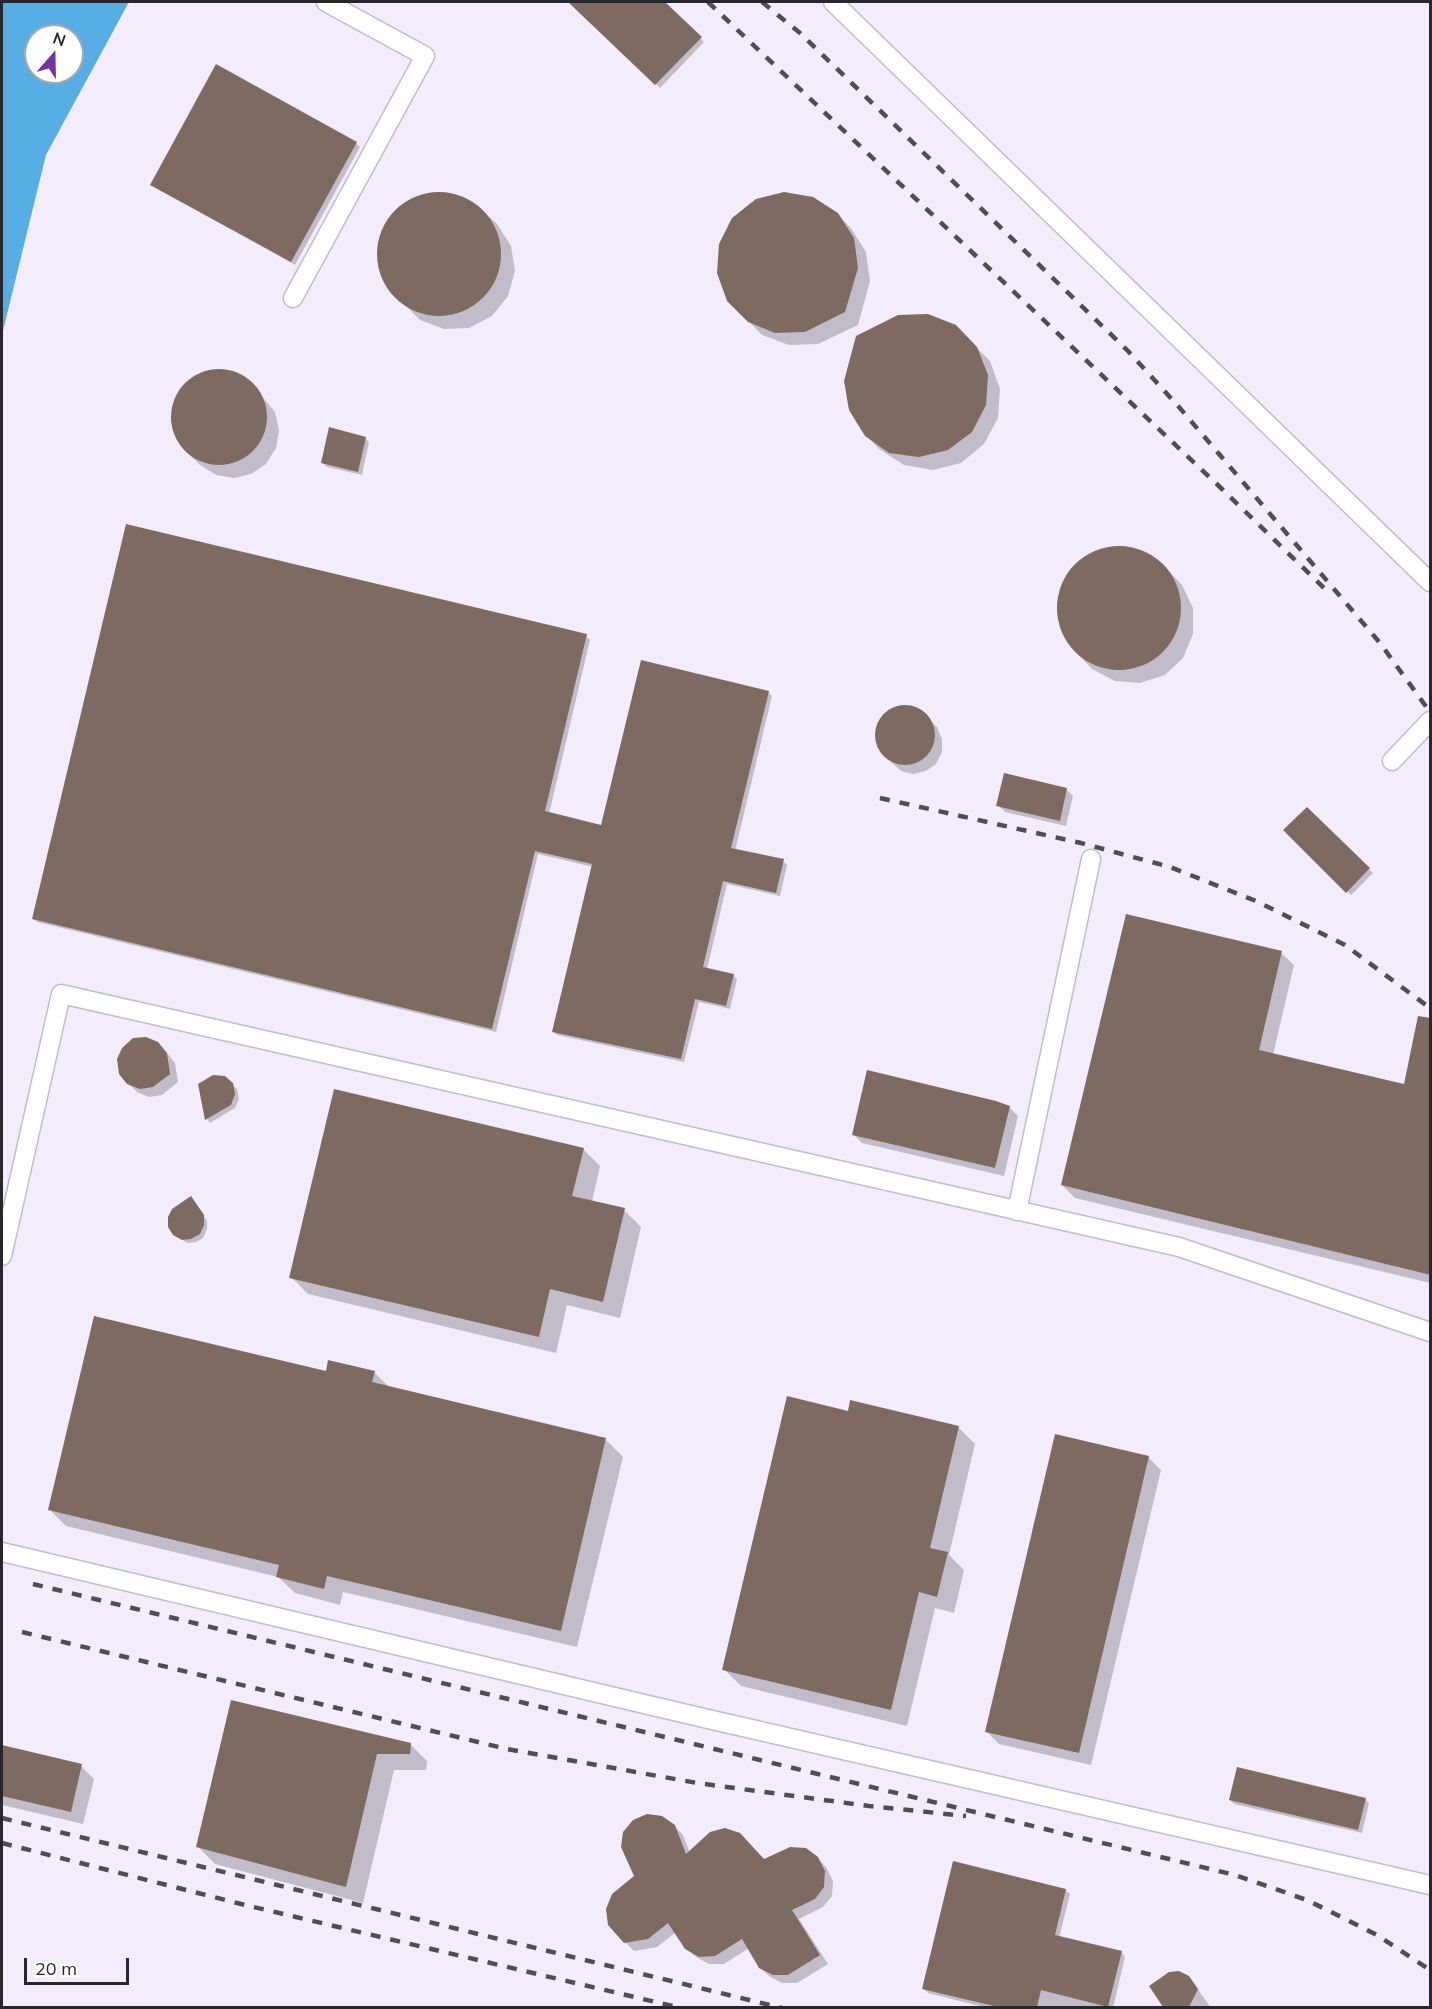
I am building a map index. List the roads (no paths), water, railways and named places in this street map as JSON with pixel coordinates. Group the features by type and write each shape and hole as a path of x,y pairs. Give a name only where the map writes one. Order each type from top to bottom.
{"lane":[{"path":"293,298 424,57 326,2"},
{"path":"833,2 1431,582"},
{"path":"1392,761 1431,721"},
{"path":"1017,1210 1091,859"},
{"path":"2,1256 61,994 1179,1247 1431,1332"},
{"path":"2,1552 684,1714 1431,1885"}],"water":[{"path":"2,2 129,2 46,155 2,335"}],"railway":[{"path":"708,2 1324,588"},
{"path":"762,2 800,33 1128,351 1179,407 1380,643 1430,712"},
{"path":"880,798 1081,843 1170,867 1256,901 1345,945 1430,1008"},
{"path":"33,1584 1235,1875 1307,1900 1377,1935 1430,1970"},
{"path":"22,1632 507,1749 697,1783 869,1806 966,1816"},
{"path":"2,1818 782,2008"},
{"path":"2,1843 241,1904 681,2008"}]}
